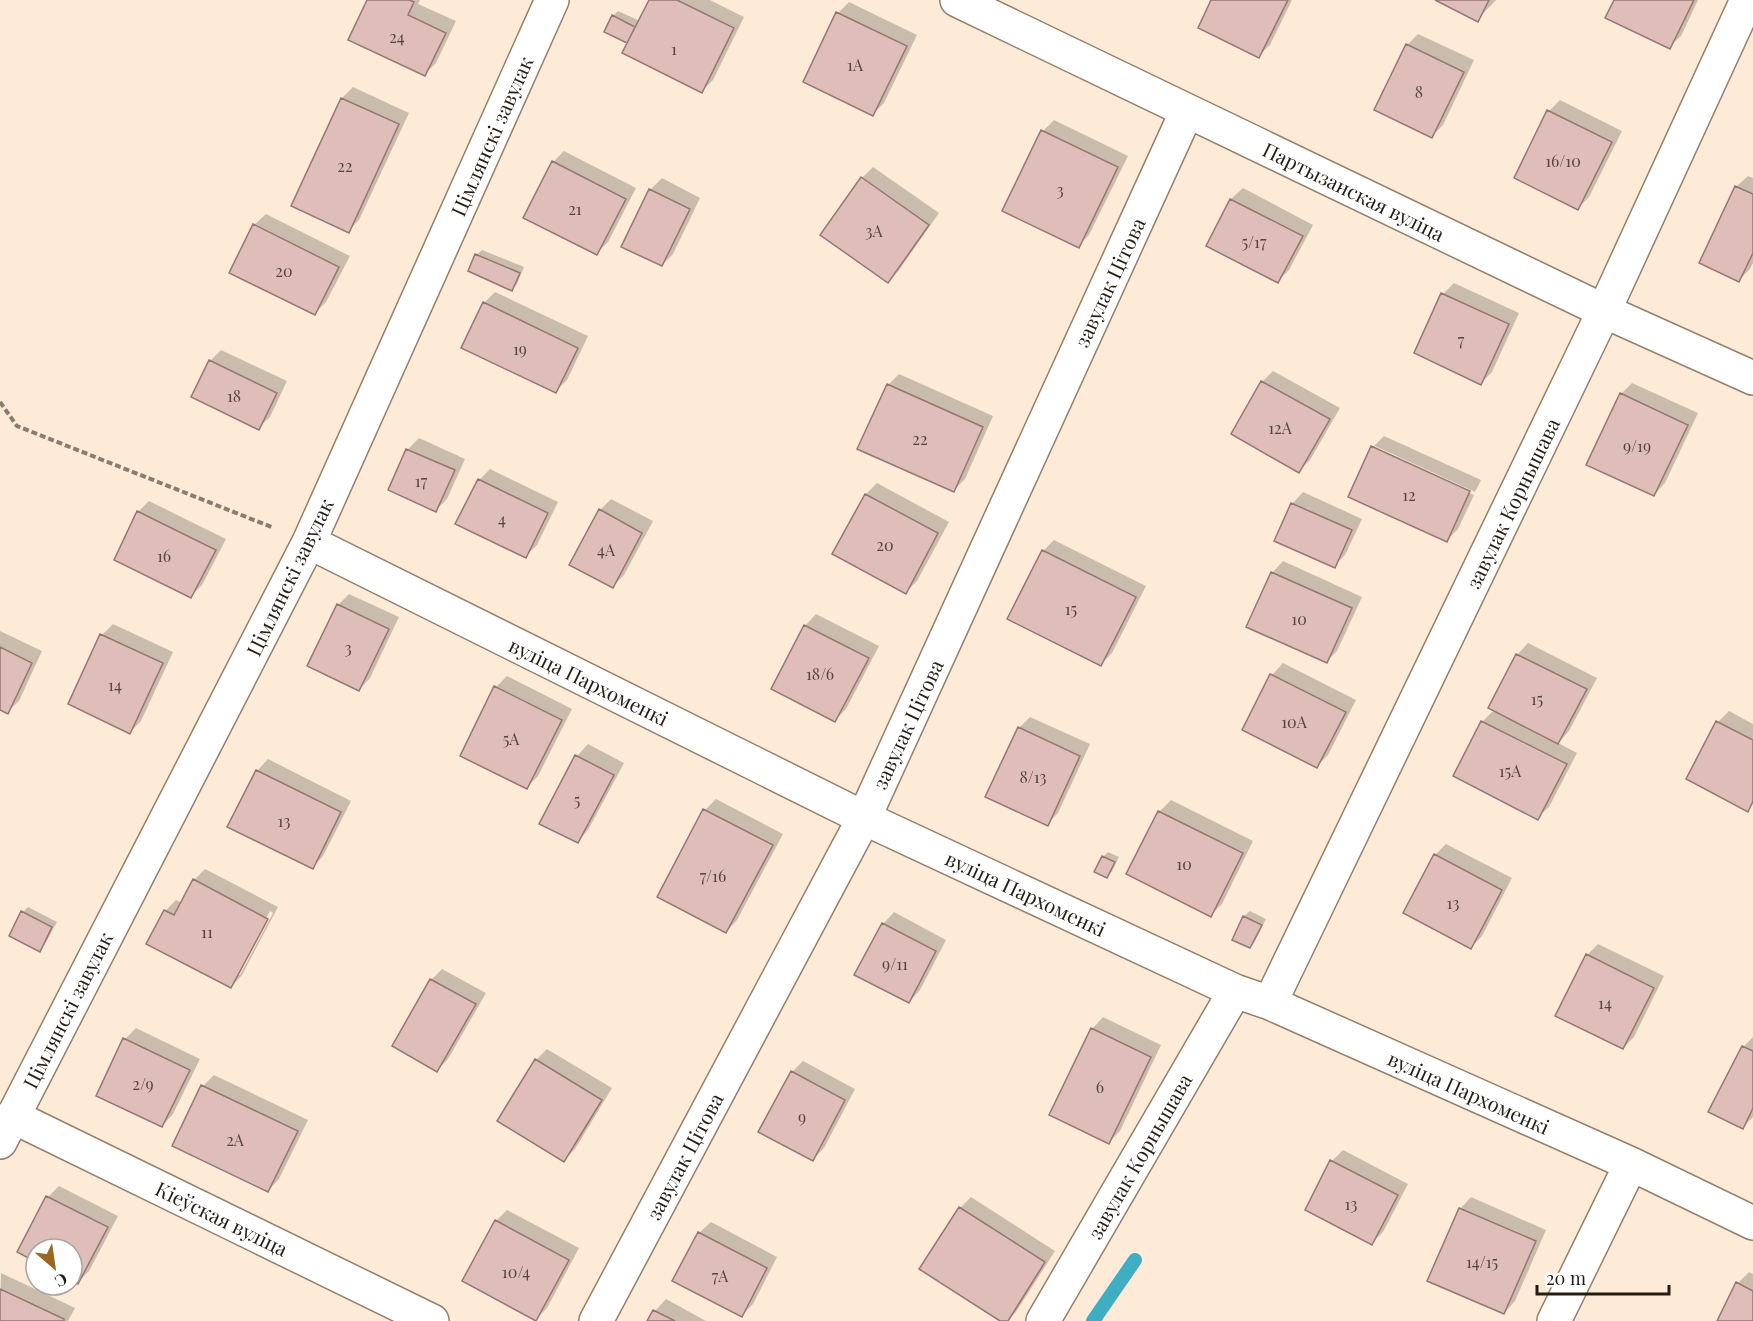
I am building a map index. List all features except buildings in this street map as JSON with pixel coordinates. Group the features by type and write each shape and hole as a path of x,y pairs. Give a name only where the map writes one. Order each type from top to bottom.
{"street":[{"name":"Цімлянскі завулак","path":"6,1129 309,542 552,0"},
{"name":"Партызанская вуліца","path":"957,0 1604,311 1753,378"},
{"name":"завулак Корнышава","path":"1270,1003 1604,311 1747,0"},
{"name":"завулак Цітова","path":"596,1321 864,818 1187,111"},
{"name":"вуліца Пархоменкі","path":"309,542 864,818 1235,991 1270,1003 1631,1164 1753,1223"},
{"name":"завулак Корнышава","path":"1042,1321 1235,991"},
{"name":"Кіеўская вуліца","path":"6,1129 432,1321"},
{"path":"1554,1321 1631,1164"}],"path":[{"path":"0,402 17,426 309,542"}],"waterway":[{"path":"1093,1321 1135,1260"}]}
